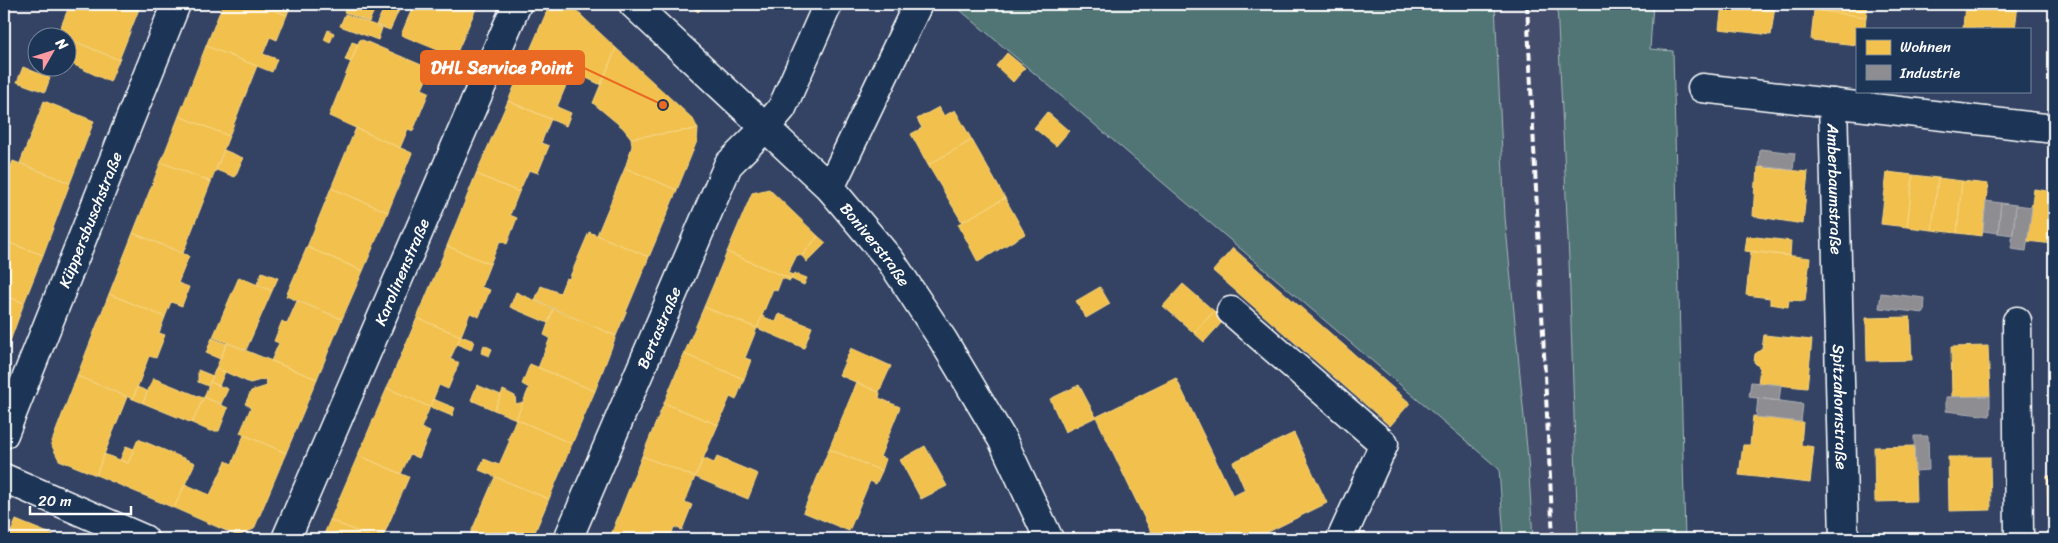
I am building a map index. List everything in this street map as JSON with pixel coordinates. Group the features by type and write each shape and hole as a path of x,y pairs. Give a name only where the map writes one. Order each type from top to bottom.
{"street":[{"name":"Küppersbuschstraße","path":"4,434 176,4"},
{"name":"Karolinenstraße","path":"286,539 517,4"},
{"name":"Boniverstraße","path":"633,4 830,188 891,261 943,340 1002,439 1049,539"},
{"name":"Bertastraße","path":"568,539 728,166 782,108 828,4"},
{"path":"830,188 918,4"},
{"name":"Amberbaumstraße","path":"1702,88 2054,129"},
{"name":"Amberbaumstraße","path":"1834,103 1837,274"},
{"name":"Spitzahornstraße","path":"1837,274 1844,539"},
{"path":"1231,311 1384,444 1340,539"},
{"path":"2016,320 2019,539"},
{"path":"4,478 144,539"}],"shaded area":[{"path":"1495,4 1557,4 1569,260 1578,539 1533,539 1528,459 1505,217"}],"green space":[{"path":"953,4 1495,4 1505,217 1528,459 1533,539 1504,539 1499,469"},
{"path":"1557,4 1653,4 1650,49 1673,51 1685,539 1578,539 1569,260"}],"building: Wohnen":[{"path":"4,4 9,5 4,19"},
{"path":"70,4 141,4 119,60 78,43 78,28 60,28"},
{"path":"223,4 257,4 287,15 277,40 270,37 263,54 277,59 272,72 206,46"},
{"path":"257,4 291,4 287,15"},
{"path":"347,4 377,4 369,22 344,12"},
{"path":"386,4 399,10 390,30 376,25"},
{"path":"414,4 478,4 455,57 401,35"},
{"path":"550,4 569,4 616,48 601,85 578,74 573,69 557,107 571,113 566,126 508,101"},
{"path":"689,4 706,4 698,12"},
{"path":"1722,4 1775,6 1771,35 1719,29"},
{"path":"1815,4 1868,4 1866,17 1814,10"},
{"path":"1965,4 2018,5 2015,28 1963,28"},
{"path":"1814,10 1866,17 1865,28 1856,28 1856,45 1811,40"},
{"path":"345,14 382,28 378,40 340,26"},
{"path":"328,30 334,33 330,43 324,40"},
{"path":"360,39 431,69 422,89 429,92 413,131 408,129 400,148 329,116"},
{"path":"352,42 358,44 351,62 345,60"},
{"path":"78,43 119,60 110,82 78,67"},
{"path":"206,46 257,66 229,136 179,116"},
{"path":"616,48 693,119 698,129 631,138 623,128 593,103"},
{"path":"1007,53 1025,68 1013,82 996,66"},
{"path":"23,67 28,69 28,78 50,78 45,92 17,82"},
{"path":"44,101 94,121 70,183 20,163"},
{"path":"508,101 551,119 541,143 549,146 538,173 529,170 519,192 476,174"},
{"path":"939,107 944,116 955,110 972,140 928,165 911,134 922,128 917,119"},
{"path":"1047,112 1069,131 1056,146 1034,128"},
{"path":"179,116 229,136 211,182 161,162"},
{"path":"356,128 412,153 388,212 331,188"},
{"path":"698,129 697,141 677,190 625,168 632,146 631,138"},
{"path":"972,140 1005,198 962,222 928,165"},
{"path":"224,150 243,158 235,177 216,170"},
{"path":"13,161 70,183 43,255 4,241 4,177 6,178"},
{"path":"161,162 211,182 183,253 133,233"},
{"path":"1758,167 1808,172 1803,224 1753,216"},
{"path":"625,168 677,190 649,257 597,235"},
{"path":"1887,172 1913,175 1907,227 1881,224"},
{"path":"476,174 519,192 510,215 517,218 507,244 500,241 490,264 447,246"},
{"path":"1913,175 1938,178 1932,230 1907,227"},
{"path":"1938,178 1962,181 1957,233 1932,230"},
{"path":"1962,181 1988,184 1982,236 1957,233"},
{"path":"331,188 388,212 363,271 307,247"},
{"path":"769,189 818,236 802,256 797,255 788,273 793,275 791,279 727,252 752,193"},
{"path":"2034,189 2054,192 2053,244 2027,241"},
{"path":"1005,198 1025,234 978,262 958,224"},
{"path":"589,232 649,257 616,336 535,300 541,286 560,293 566,278 569,279"},
{"path":"133,233 189,256 178,283 189,287 182,306 171,302 165,317 109,294"},
{"path":"818,236 826,243 807,262 802,256"},
{"path":"1747,236 1791,241 1790,256 1745,251"},
{"path":"4,241 43,255 24,303 4,295"},
{"path":"447,246 490,264 481,287 490,290 479,317 470,313 461,336 417,318"},
{"path":"307,247 363,271 342,319 286,296"},
{"path":"1233,248 1410,403 1390,426 1213,271"},
{"path":"1751,251 1810,258 1805,301 1789,300 1788,307 1770,304 1770,298 1746,295"},
{"path":"727,252 791,279 790,281 782,278 777,291 773,289 757,328 704,307"},
{"path":"262,272 278,278 272,291 257,284"},
{"path":"794,273 807,278 804,285 791,279"},
{"path":"239,277 272,291 246,350 213,337"},
{"path":"1183,284 1214,311 1194,333 1163,306"},
{"path":"1100,287 1110,304 1086,318 1076,301"},
{"path":"516,292 553,309 548,323 510,307"},
{"path":"109,294 165,317 159,333 165,335 156,358 149,356 133,399 77,376"},
{"path":"4,295 24,303 4,358"},
{"path":"297,301 342,319 317,379 271,361 279,343 274,341 282,321 287,324"},
{"path":"704,307 757,328 745,358 751,360 744,379 684,354"},
{"path":"553,309 616,336 595,391 538,368 550,338 544,335"},
{"path":"1214,311 1224,320 1204,342 1194,333"},
{"path":"779,314 812,327 804,348 757,328 762,316 776,322"},
{"path":"1910,317 1912,360 1867,361 1866,318"},
{"path":"417,318 461,336 450,359 459,363 448,389 439,385 430,407 387,388"},
{"path":"2049,333 2054,333 2054,384 2050,384"},
{"path":"1764,335 1812,340 1807,388 1758,383 1760,368 1754,362 1755,354 1762,349"},
{"path":"461,336 474,341 471,350 457,344"},
{"path":"212,338 227,344 220,359 206,353"},
{"path":"227,343 317,379 286,453 240,433 251,407 245,404 251,391 267,386 265,379 250,383 216,368"},
{"path":"484,345 492,349 489,356 481,353"},
{"path":"1988,346 1990,396 1952,397 1951,347"},
{"path":"851,348 891,366 879,392 839,375"},
{"path":"684,354 744,379 736,400 730,397 718,425 664,403"},
{"path":"530,364 595,391 572,444 516,419 529,388 522,384"},
{"path":"216,368 225,372 219,386 210,382"},
{"path":"198,370 213,376 208,386 198,382"},
{"path":"77,376 127,397 96,475 59,460 51,444"},
{"path":"153,378 203,398 192,423 143,403"},
{"path":"1176,378 1233,496 1245,490 1233,462 1294,433 1327,503 1254,539 1142,539 1152,534 1096,417"},
{"path":"210,382 228,389 221,404 204,397"},
{"path":"857,382 880,393 879,398 900,407 880,457 886,459 882,471 829,449"},
{"path":"477,385 501,395 494,410 471,400"},
{"path":"1079,385 1096,417 1065,432 1050,399"},
{"path":"137,387 147,391 143,403 133,399"},
{"path":"387,388 430,407 421,428 430,432 419,458 410,454 401,474 358,455"},
{"path":"503,390 515,396 516,404 523,402 516,419 494,410"},
{"path":"204,397 228,408 219,431 210,431 192,423"},
{"path":"433,399 455,408 452,416 430,407"},
{"path":"664,403 718,425 695,477 642,456"},
{"path":"1753,416 1803,422 1801,445 1814,447 1810,483 1739,475 1743,445 1750,445"},
{"path":"516,419 572,444 549,499 479,470 484,459 499,465 510,440 508,439"},
{"path":"244,435 286,453 254,529 238,536 174,508 185,484 210,495 226,461 232,464"},
{"path":"138,439 195,463 174,508 96,475 104,454 128,463"},
{"path":"126,446 134,449 128,463 120,460"},
{"path":"925,446 947,486 921,499 900,460"},
{"path":"1914,446 1916,501 1875,502 1874,447"},
{"path":"829,449 882,471 876,484 870,481 849,531 803,512"},
{"path":"358,455 409,477 382,539 375,539 330,520"},
{"path":"642,456 695,477 685,502 692,505 682,530 674,527 670,539 629,539 612,532"},
{"path":"717,457 758,474 748,499 695,477 703,458 714,463"},
{"path":"1948,457 1990,457 1991,510 1949,511"},
{"path":"2047,476 2054,476 2054,520 2048,520"},
{"path":"495,477 549,499 532,539 475,539 469,537"},
{"path":"16,520 63,539 8,539"},
{"path":"330,520 375,539 322,539"},
{"path":"889,531 908,539 886,539"},
{"path":"612,532 629,539 609,539"}],"building: Industrie":[{"path":"1760,149 1795,153 1793,170 1759,166"},
{"path":"1986,201 2001,203 1998,233 1983,231"},
{"path":"2001,203 2016,205 2013,235 1998,233"},
{"path":"2016,205 2032,207 2026,251 2011,249"},
{"path":"1881,293 1925,298 1924,313 1879,308"},
{"path":"1751,382 1781,385 1779,401 1749,397"},
{"path":"1990,396 1990,416 1946,411 1946,397"},
{"path":"1758,398 1803,404 1801,422 1756,417"},
{"path":"1914,436 1928,436 1929,470 1915,471"}],"railway":[{"path":"1527,4 1553,539"}],"place":[{"name":"DHL Service Point","path":"663,105"}]}
